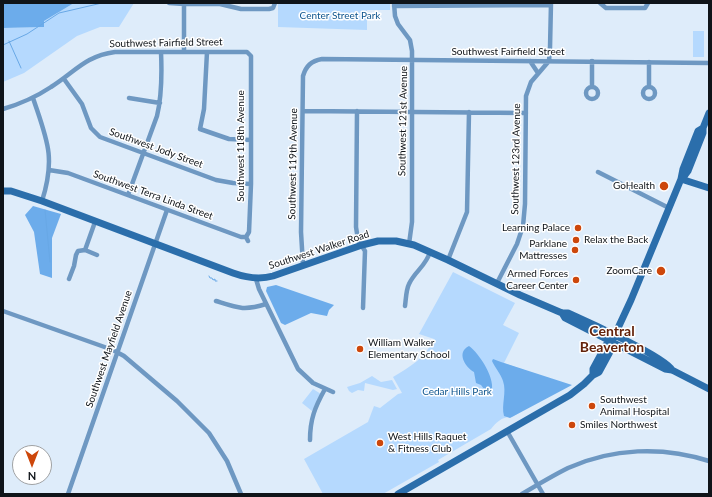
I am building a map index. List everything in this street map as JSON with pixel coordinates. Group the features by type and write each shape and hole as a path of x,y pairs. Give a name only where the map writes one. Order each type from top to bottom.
{"main road":[{"path":"398,494 570,395 593,375 593,369 606,345 613,338 634,294 681,179 683,169 698,131 703,128 709,113"},
{"path":"681,179 709,188"},
{"name":"Southwest Walker Road","path":"3,186 11,191"},
{"name":"Southwest Walker Road","path":"3,190 11,191 42,201 240,276 256,279 273,276 362,245 384,240 409,244 448,260 562,313 565,318 613,338 665,369 672,370 709,389"}],"street":[{"path":"169,3 220,4 269,9 272,9 274,5"},
{"path":"600,3 606,8 643,8 648,3"},
{"path":"184,4 184,52"},
{"path":"394,4 551,4 549,61"},
{"name":"Southwest 121st Avenue","path":"394,4 395,16 398,24 410,40 413,60 412,222 409,244"},
{"name":"Southwest Fairfield Street","path":"3,109 32,98 64,78 86,61 96,56 115,52 248,53"},
{"path":"128,195 160,104 162,93 162,52"},
{"path":"207,52 204,109 200,129 229,139 251,140"},
{"name":"Southwest 118th Avenue","path":"247,239 249,232 251,184 251,58 248,53"},
{"name":"Southwest Fairfield Street","path":"308,65 322,59 709,63"},
{"path":"530,61 538,73"},
{"name":"Southwest 123rd Avenue","path":"497,284 517,244 523,226 525,204 526,96 528,88 538,73 549,61"},
{"path":"592,61 592,87"},
{"path":"649,62 649,88"},
{"name":"Southwest 119th Avenue","path":"303,265 301,251 303,76 308,65"},
{"name":"Southwest Jody Street","path":"64,78 76,93 82,104 91,128 100,137 216,180 251,184"},
{"path":"32,98 48,142 50,158 49,170 42,201"},
{"path":"129,98 160,104"},
{"path":"303,111 526,113"},
{"path":"358,111 356,227 357,236 365,251 363,308"},
{"path":"448,260 467,212 469,112"},
{"name":"Southwest Terra Linda Street","path":"49,170 68,173 247,239"},
{"path":"598,172 669,208"},
{"name":"Southwest Mayfield Avenue","path":"68,494 167,210"},
{"path":"85,250 96,222"},
{"path":"68,279 74,266 78,251 85,250 98,255"},
{"path":"405,306 408,286 423,266 430,252"},
{"path":"256,279 258,287 298,369 313,383 333,392"},
{"path":"216,301 243,309 255,308 266,304"},
{"path":"3,311 117,352 177,401 209,432 227,461 241,494"},
{"path":"310,440 310,426 313,415 325,389"},
{"path":"507,431 543,494"},
{"path":"522,494 567,469 593,459 615,454 644,451 670,452 685,454 709,461"}],"green space":[{"path":"74,3 134,3 119,27 100,27 77,36 24,73 3,82 3,28 44,27 44,21"},
{"name":"Center Street Park","path":"278,3 390,3 390,10 367,10 367,30 278,27"},
{"path":"693,31 704,31 704,57 693,57"},
{"name":"Cedar Hills Park","path":"453,272 515,303 503,325 519,333 504,363 566,385 512,417 506,417 500,420 491,429 438,460 439,462 383,494 323,494 304,459 368,422 374,406 380,408 398,394 402,393 393,377 422,357 434,339 419,334"},
{"path":"372,376 381,382 392,380 397,389 393,390 365,383 364,391 358,390 352,393 349,391 347,387 360,383"},
{"path":"313,389 321,394 312,411 302,403"}],"shaded area":[{"path":"3,3 74,3 44,21 44,27 3,28"},
{"path":"33,206 61,214 52,238 52,278 40,274 34,232 25,215"},
{"path":"276,285 334,305 329,310 327,316 311,313 285,325 281,323 266,291 267,287"},
{"path":"469,346 478,354 486,367 492,381 491,393 487,393 481,385 476,383 474,372 468,367 463,359 463,352"},
{"path":"493,359 572,385 510,418 504,416 504,385 501,376 492,361"}],"waterway":[{"path":"3,45 27,34 59,13 102,3"},
{"path":"9,41 21,68"},
{"path":"45,210 50,262"},
{"path":"209,276 213,280 215,279 215,281 217,281"}],"place":[{"name":"GoHealth","path":"664,186"},
{"name":"Learning Palace","path":"578,228"},
{"name":"Relax the Back","path":"576,240"},
{"name":"Parklane Mattresses","path":"575,250"},
{"name":"ZoomCare","path":"661,271"},
{"name":"Armed Forces Career Center","path":"576,280"},
{"name":"William Walker Elementary School","path":"360,349"},
{"name":"Southwest Animal Hospital","path":"592,406"},
{"name":"Smiles Northwest","path":"572,425"},
{"name":"West Hills Raquet & Fitness Club","path":"380,443"}],"district":[{"name":"Central Beaverton","path":"612,340"}]}
